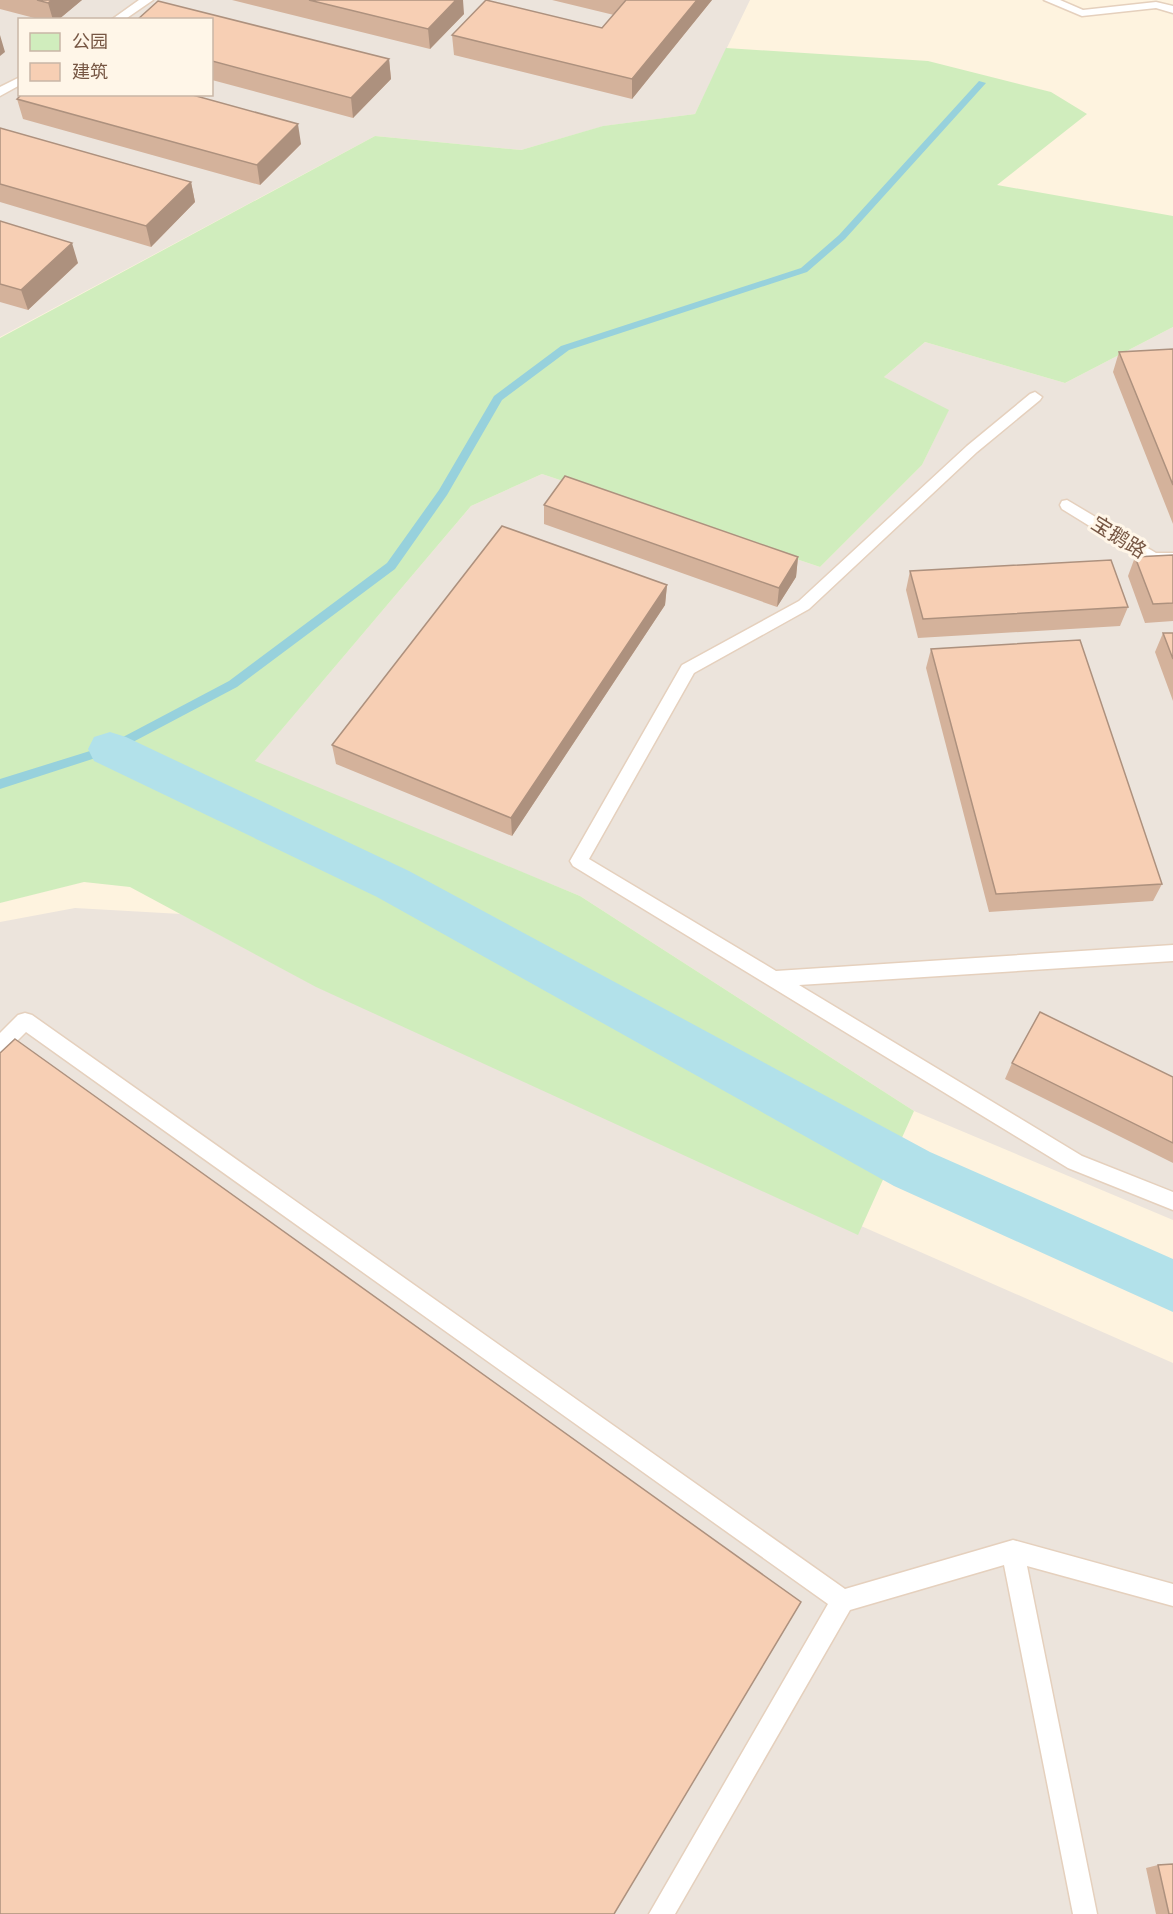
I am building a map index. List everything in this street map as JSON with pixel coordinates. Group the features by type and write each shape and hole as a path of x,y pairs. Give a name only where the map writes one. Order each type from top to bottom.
{"lane":[{"path":"119,18 147,0"},
{"path":"1050,0 1082,13 1156,6 1173,10"},
{"path":"0,92 18,81"},
{"path":"1035,397 972,449 804,605 688,669 579,861 1075,1162 1173,1202"},
{"name":"宝鹅路","path":"1067,505 1153,558 1173,558"},
{"path":"772,979 1173,953"},
{"path":"0,1045 25,1021 843,1601"},
{"path":"1013,1551 1085,1914"},
{"path":"661,1914 843,1601 1013,1551 1173,1595"}],"shaded area":[{"path":"0,0 750,0 695,114 604,126 521,150 375,136 0,337"},
{"path":"1173,327 1173,1220 914,1111 580,896 254,762 471,506 542,474 820,567 922,465 948,411 884,377 925,342 1065,383"},
{"path":"75,908 181,914 317,987 1173,1363 1173,1914 0,1914 0,922"}],"green space":[{"path":"726,48 928,61 1051,92 1087,114 997,185 1173,216 1173,327 1065,383 925,342 884,377 949,410 922,465 820,567 542,474 471,506 255,761 580,896 914,1111 858,1235 316,987 130,887 84,882 0,903 0,338 375,136 521,150 603,126 695,114"}],"building":[{"path":"309,0 456,0 428,29"},
{"path":"486,0 602,28 626,0 697,0 632,79 452,35"},
{"path":"158,1 389,59 351,98 213,61 213,18 139,18"},
{"path":"20,96 196,96 298,124 257,165 17,99"},
{"path":"0,128 191,182 146,226 0,184"},
{"path":"0,221 72,243 21,290 0,284"},
{"path":"1173,349 1173,485 1119,352"},
{"path":"565,476 798,557 779,588 544,505"},
{"path":"502,526 667,585 511,818 332,745"},
{"path":"1173,555 1173,603 1153,604 1135,557"},
{"path":"1111,560 1128,607 923,619 910,571"},
{"path":"1163,633 1173,633 1173,659"},
{"path":"1080,640 1162,884 996,894 931,649"},
{"path":"1040,1012 1173,1077 1173,1143 1012,1063"},
{"path":"15,1039 801,1602 614,1914 0,1914 0,1053"},
{"path":"1173,1864 1173,1914 1169,1914 1158,1865"}],"waterway":[{"path":"0,784 110,749 233,684 391,566 443,492 498,398 565,348 804,270 842,237 982,83"},
{"path":"110,749 393,884 912,1169 1173,1286"}]}
